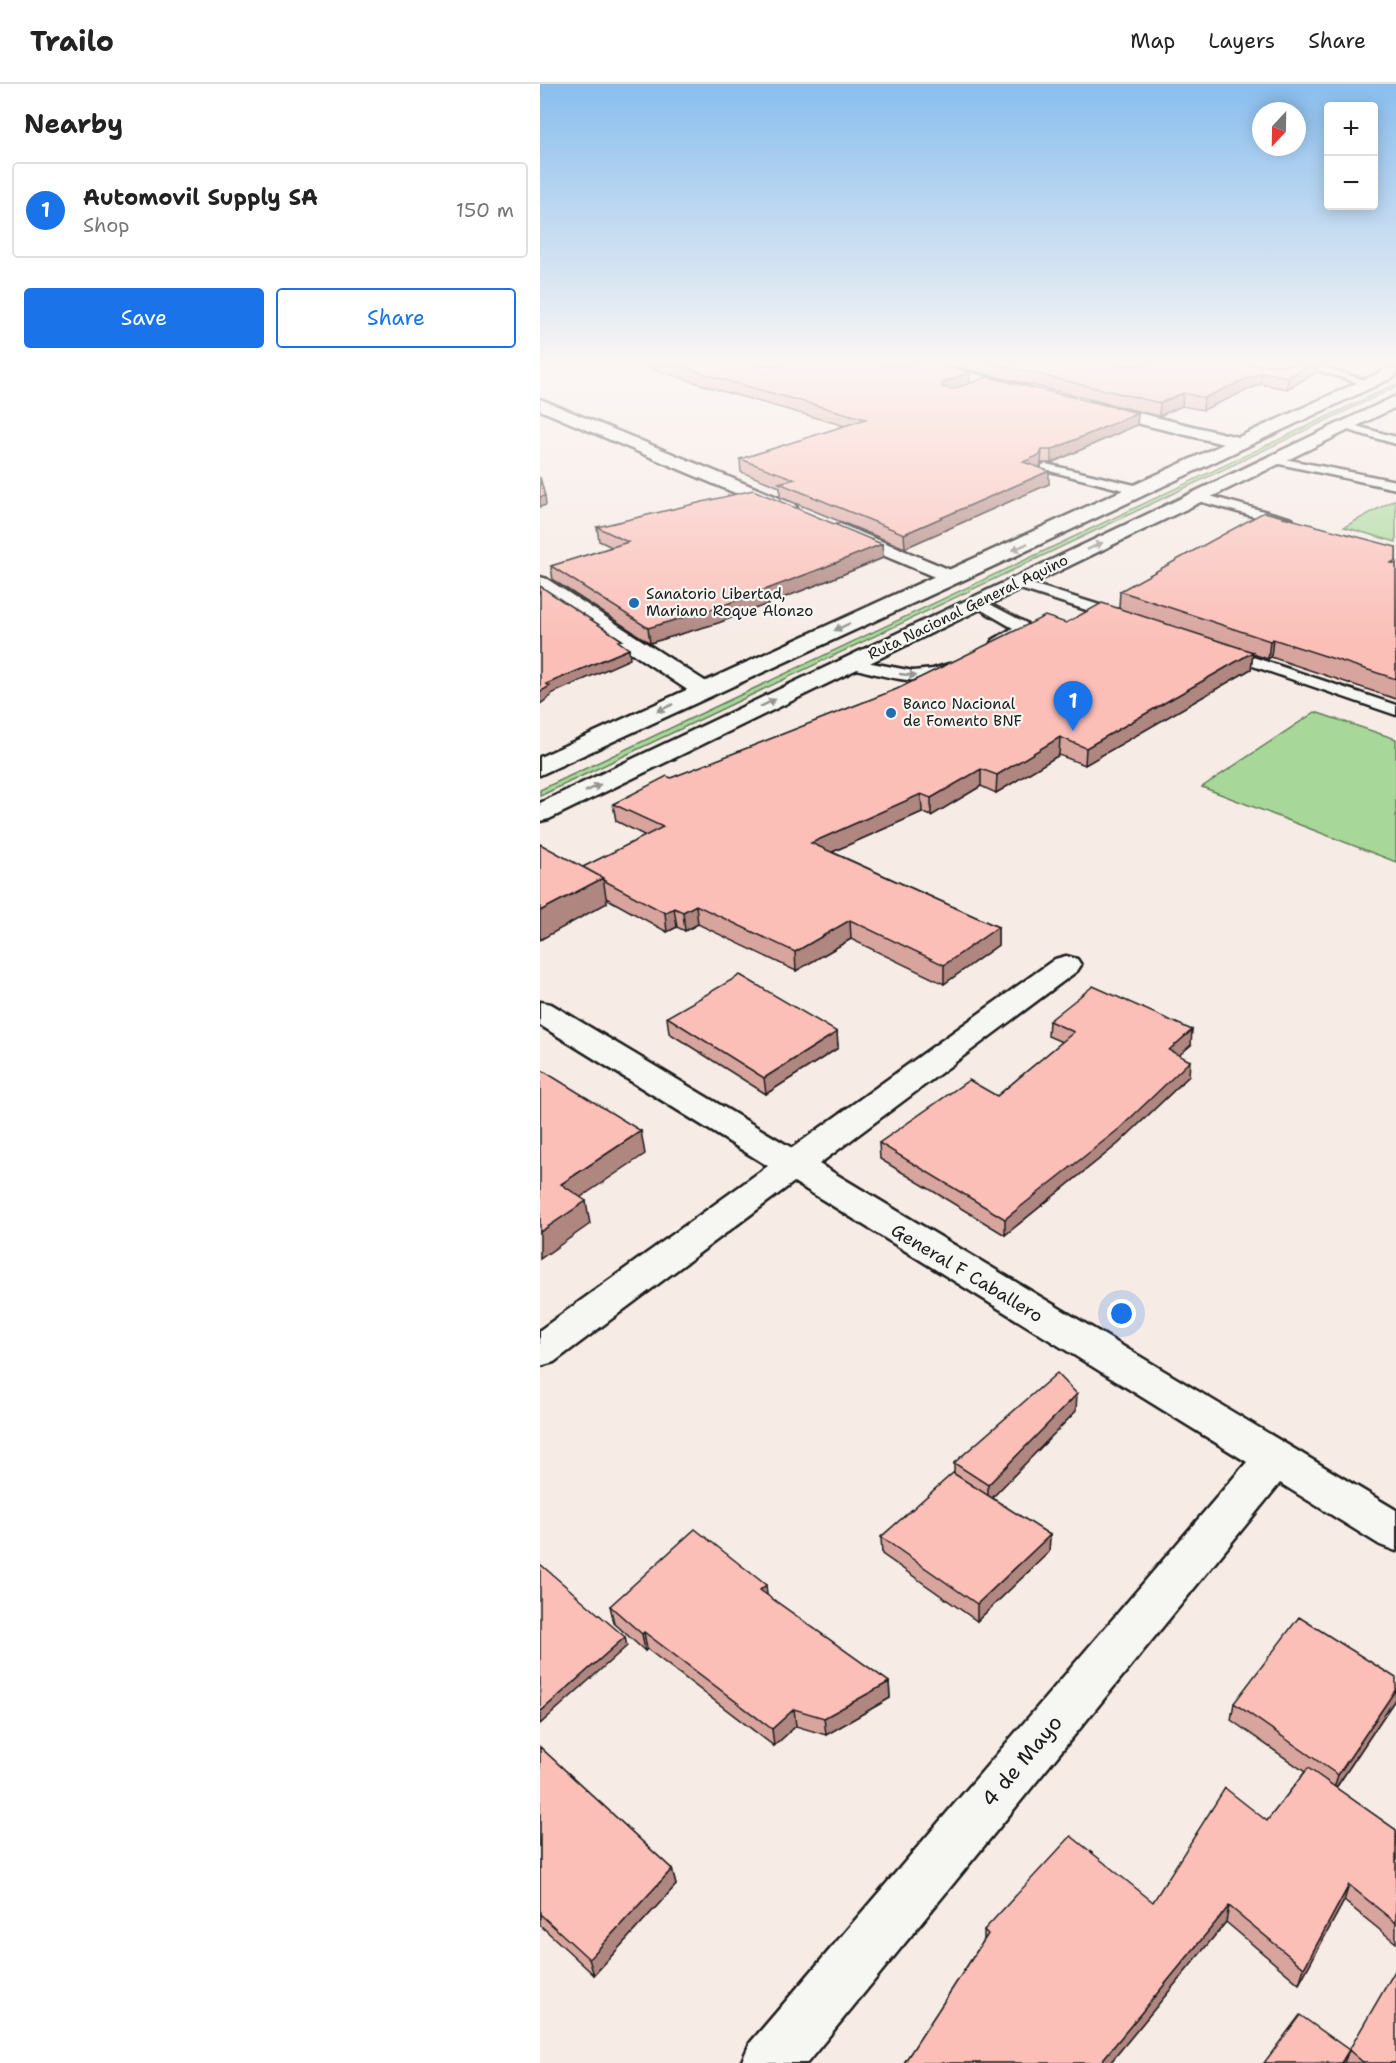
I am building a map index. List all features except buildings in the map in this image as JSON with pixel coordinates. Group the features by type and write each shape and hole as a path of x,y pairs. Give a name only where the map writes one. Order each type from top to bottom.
{"main road":[{"path":"667,457 800,513"},
{"name":"Ruta Nacional General Aquino","path":"540,767 1209,457"},
{"name":"Ruta Nacional General Aquino","path":"540,813 1280,457"},
{"path":"821,522 951,577"},
{"path":"540,583 703,690"},
{"path":"540,1351 1066,965"},
{"name":"General F Caballero","path":"540,1011 1396,1532"},
{"name":"4 de Mayo","path":"770,2063 1275,1459"}],"lane":[{"path":"1274,460 1396,485"},
{"path":"1046,468 1139,490"},
{"path":"1199,497 1298,524"},
{"path":"1016,583 1131,620"},
{"path":"978,602 1022,626 1019,632 981,652"},
{"path":"1208,646 1396,710"},
{"path":"851,663 907,676 927,676 943,672 962,662"}],"green space":[{"path":"1241,457 1249,457 540,796 540,790"},
{"path":"1396,499 1396,542 1344,527"},
{"path":"1315,712 1396,739 1396,862 1202,787"}],"place":[{"name":"Sanatorio Libertad, Mariano Roque Alonzo","path":"634,603"},
{"name":"Banco Nacional de Fomento BNF","path":"891,713"},
{"name":"Automovil Supply SA","path":"1073,731"}]}
